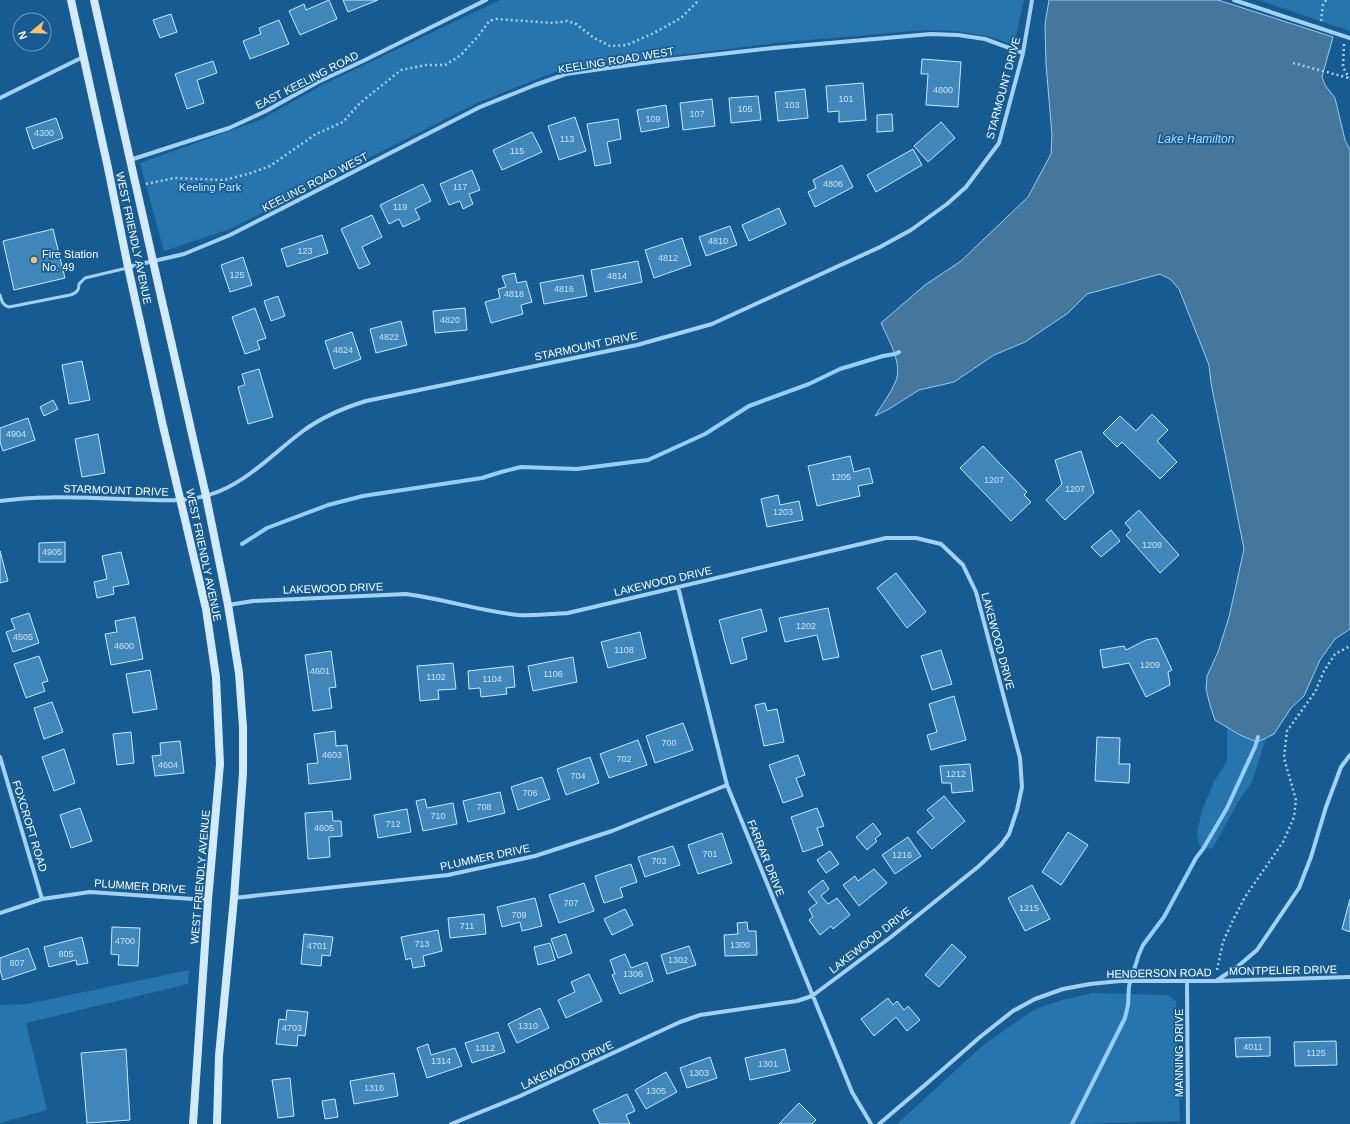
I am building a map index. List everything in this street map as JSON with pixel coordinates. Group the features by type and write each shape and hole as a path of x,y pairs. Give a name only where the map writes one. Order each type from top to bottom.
{"main road":[{"name":"WEST FRIENDLY AVENUE","path":"71,0 128,267 206,608 216,677 220,764 208,900 192,1124"},
{"name":"WEST FRIENDLY AVENUE","path":"94,0 206,496 228,605 239,673 243,727 243,773 234,898 219,1056 217,1124"}],"street":[{"name":"EAST KEELING ROAD","path":"130,160 229,128 266,111 318,82 486,0"},
{"name":"STARMOUNT DRIVE","path":"0,501 68,497 181,501 206,496 240,481 304,430 325,417 342,409 366,401 637,345 712,324 880,247 911,230 947,204 966,187 999,143 1023,53 1032,0"},
{"path":"1234,0 1350,38"},
{"name":"KEELING ROAD WEST","path":"128,267 184,254 230,235 480,108 534,85 566,74 658,61 773,48 931,34 958,35 985,39 1023,53"},
{"path":"0,98 84,57"},
{"name":"LAKEWOOD DRIVE","path":"228,605 253,601 406,594 430,597 520,615 542,615 568,612 886,538 916,538 941,544 963,565 976,592 1020,758 1022,787 1017,810 1009,834 1001,845 979,866 891,937 812,996 797,1001 700,1015 680,1022 520,1096 451,1124"},
{"name":"FARRAR DRIVE","path":"678,587 727,785 852,1092 871,1124"},
{"name":"HENDERSON ROAD","path":"879,1124 925,1086 980,1037 1013,1011 1035,999 1063,989 1120,981 1216,981 1237,967 1257,950 1299,888 1341,767 1350,755"},
{"name":"FOXCROFT ROAD","path":"0,757 42,899"},
{"name":"PLUMMER DRIVE","path":"234,898 448,875 535,856 612,831 727,785"},
{"name":"PLUMMER DRIVE","path":"0,913 42,899 90,892 208,900"},
{"name":"MONTPELIER DRIVE","path":"1216,981 1350,977"},
{"name":"MANNING DRIVE","path":"1187,981 1188,1124"}],"lane":[{"path":"0,295 2,303 9,307 70,295 77,291 79,284 85,278 128,267"}],"path":[{"path":"136,187 175,178 224,180 248,174 270,166 316,134 343,122 360,104 401,70 426,65 445,65 461,54 479,35 489,21 496,19 553,22 567,21 576,24 594,38 610,46 628,44 652,34 681,18 699,0"},
{"path":"1320,28 1323,5 1326,0"},
{"path":"1345,36 1342,56 1343,67 1349,78"},
{"path":"1293,63 1349,78"},
{"path":"1216,981 1218,963 1223,942 1233,920 1245,897 1283,842 1294,817 1296,800 1284,758 1287,731 1315,692 1324,671 1335,654 1350,646"}],"green space":[{"name":"Keeling Park","path":"500,0 1024,0 1014,45 988,36 955,31 925,30 775,43 560,70 479,102 230,229 164,251 140,163 260,120 322,85"},
{"path":"1258,0 1350,0 1350,31"},
{"path":"1227,727 1240,735 1257,742 1266,738 1252,782 1238,802 1213,848 1203,849 1199,844 1197,833 1202,810 1214,782 1227,761"},
{"path":"189,970 188,984 26,1023 47,1110 0,1123 0,1005 27,1004"},
{"path":"1093,993 1168,995 1176,1001 1180,1121 1077,1124 897,1124 980,1048 1035,1009 1062,1000"}],"water":[{"name":"Lake Hamilton","path":"1049,0 1218,0 1333,37 1322,77 1325,85 1335,98 1345,140 1350,150 1350,629 1335,639 1320,660 1304,696 1291,708 1274,734 1257,742 1240,735 1215,720 1206,689 1207,676 1218,652 1229,617 1244,549 1211,383 1209,365 1179,289 1170,279 1160,274 1087,294 1068,313 1025,342 994,355 954,382 919,390 875,416 895,383 898,368 891,344 881,323 925,285 961,261 1028,197 1051,154 1052,135 1046,64 1045,24"}],"building":[{"path":"329,0 337,19 300,35 289,11 304,4 306,10"},
{"path":"343,0 378,0 348,12"},
{"path":"171,14 177,32 160,38 153,20"},
{"path":"279,20 289,44 250,59 243,41 261,34 259,28"},
{"path":"922,59 961,62 958,107 926,105 928,74 921,74"},
{"path":"213,61 217,73 197,80 204,103 187,109 175,74"},
{"path":"863,83 866,120 839,122 839,111 828,112 826,86"},
{"path":"805,89 808,118 778,121 775,92"},
{"path":"758,96 761,120 731,123 729,98"},
{"path":"712,99 715,126 683,130 680,103"},
{"path":"666,105 669,127 641,132 637,110"},
{"path":"892,114 893,131 877,132 877,115"},
{"path":"575,117 586,151 559,160 548,126"},
{"path":"56,118 63,138 33,149 26,128"},
{"path":"618,119 621,139 607,142 611,163 595,166 587,124"},
{"path":"941,122 955,138 928,162 914,146"},
{"path":"532,132 542,152 502,170 493,150"},
{"path":"913,149 922,165 876,192 867,175"},
{"path":"842,165 853,187 815,207 808,192 816,188 813,180"},
{"path":"472,170 480,190 469,194 473,204 463,209 460,201 449,205 440,184"},
{"path":"423,184 431,201 415,209 420,219 403,227 399,219 389,224 380,205"},
{"path":"779,208 786,224 749,241 742,225"},
{"path":"372,215 382,237 362,247 370,264 359,269 341,229"},
{"path":"730,226 737,245 706,256 699,237"},
{"name":"Fire Station No. 49","path":"53,229 65,278 14,290 3,241"},
{"path":"322,235 328,253 287,267 281,249"},
{"path":"682,238 691,265 654,278 645,250"},
{"path":"243,257 252,285 230,292 221,265"},
{"path":"638,261 642,282 595,292 591,270"},
{"path":"515,273 517,283 526,281 532,302 521,305 523,314 491,323 485,302 500,298 498,289 506,287 502,276"},
{"path":"583,275 587,296 544,304 540,283"},
{"path":"278,296 285,316 271,321 264,301"},
{"path":"255,308 266,338 257,341 260,349 245,354 232,317"},
{"path":"465,308 467,330 435,333 433,311"},
{"path":"401,321 407,345 376,353 370,329"},
{"path":"352,332 361,359 334,369 325,341"},
{"path":"82,361 90,400 69,404 62,365"},
{"path":"259,369 273,417 248,424 238,387 245,385 242,374"},
{"path":"53,400 58,409 44,416 40,407"},
{"path":"1152,414 1168,430 1157,441 1177,462 1160,479 1122,442 1117,447 1103,433 1120,416 1136,431"},
{"path":"28,418 35,440 3,451 0,442 0,428"},
{"path":"98,434 105,473 82,477 75,439"},
{"path":"983,446 1027,492 1024,495 1031,502 1011,521 960,468"},
{"path":"1081,451 1094,493 1065,520 1046,500 1062,484 1055,460"},
{"path":"850,456 854,472 869,468 873,483 858,486 860,496 817,506 808,466"},
{"path":"778,495 780,505 799,501 803,520 767,527 761,499"},
{"path":"1139,510 1179,555 1160,573 1126,535 1131,530 1125,523"},
{"path":"1111,530 1120,541 1101,557 1091,547"},
{"path":"65,542 65,562 39,562 39,543"},
{"path":"0,551 8,581 0,583"},
{"path":"121,552 129,584 113,587 114,594 97,598 94,582 107,579 102,556"},
{"path":"896,573 926,612 907,628 877,588"},
{"path":"828,608 839,657 823,660 817,635 785,642 779,618"},
{"path":"761,609 767,631 742,638 747,659 731,664 719,620"},
{"path":"29,613 39,643 13,652 6,632 15,629 11,619"},
{"path":"135,617 143,659 111,665 105,634 117,632 115,621"},
{"path":"640,632 646,658 608,668 601,642"},
{"path":"1157,638 1172,670 1168,672 1170,685 1146,697 1129,663 1103,668 1100,650 1124,646 1126,650 1146,640"},
{"path":"941,650 952,684 932,690 921,656"},
{"path":"331,651 336,687 329,688 332,708 313,711 305,655"},
{"path":"39,656 48,681 42,683 45,691 26,698 14,664"},
{"path":"573,657 577,682 533,691 528,666"},
{"path":"453,663 456,689 438,690 439,699 420,701 417,666"},
{"path":"513,666 515,687 506,688 507,694 481,697 480,688 469,689 468,671"},
{"path":"150,670 157,709 133,713 126,674"},
{"path":"954,696 966,740 931,750 927,735 937,732 929,704"},
{"path":"52,702 63,732 44,739 34,708"},
{"path":"765,703 767,711 777,709 784,742 764,746 755,705"},
{"path":"683,723 693,750 655,763 646,736"},
{"path":"335,731 336,746 347,745 351,779 309,784 307,764 318,763 314,734"},
{"path":"131,732 134,763 117,765 113,734"},
{"path":"1097,737 1120,738 1119,764 1130,764 1129,783 1095,781"},
{"path":"638,740 647,765 609,778 600,754"},
{"path":"180,741 184,773 155,776 152,756 161,755 160,743"},
{"path":"64,749 75,783 54,791 42,757"},
{"path":"798,755 805,775 796,778 803,796 783,803 769,765"},
{"path":"590,757 599,783 566,795 557,769"},
{"path":"970,764 973,791 952,793 951,783 942,783 940,766"},
{"path":"542,777 550,799 518,810 511,787"},
{"path":"500,792 505,813 468,822 463,801"},
{"path":"944,796 965,821 932,849 917,832 934,818 927,810"},
{"path":"425,799 427,808 453,803 457,824 423,831 416,801"},
{"path":"80,808 92,841 71,848 60,815"},
{"path":"817,808 824,826 817,828 823,845 803,852 791,817"},
{"path":"407,809 411,832 378,838 374,815"},
{"path":"332,811 333,821 341,821 342,836 329,837 330,857 308,859 305,813"},
{"path":"873,823 881,834 875,839 877,841 867,850 856,837"},
{"path":"1068,832 1088,845 1061,885 1042,872"},
{"path":"722,833 732,863 698,874 688,845"},
{"path":"908,837 921,856 895,874 882,855"},
{"path":"673,846 680,865 645,877 638,857"},
{"path":"830,851 839,864 826,873 817,860"},
{"path":"631,864 637,882 620,888 623,897 604,903 595,876"},
{"path":"874,869 887,883 859,906 843,885 855,876 858,881"},
{"path":"823,880 829,889 821,896 828,904 837,898 850,915 833,929 831,926 820,935 809,920 813,917 809,909 817,903 808,892"},
{"path":"584,883 594,911 559,923 549,895"},
{"path":"1032,885 1050,919 1025,931 1008,898"},
{"path":"535,898 542,926 522,931 520,922 502,927 497,907"},
{"path":"1350,899 1350,932 1342,929"},
{"path":"625,909 633,925 612,935 604,919"},
{"path":"484,914 486,934 450,938 448,918"},
{"path":"747,922 748,931 756,931 757,955 725,956 724,935 738,934 737,923"},
{"path":"112,927 140,928 138,966 118,965 119,955 111,954"},
{"path":"438,930 442,951 423,956 425,966 413,968 411,958 406,960 401,937"},
{"path":"304,934 333,937 330,956 322,955 321,966 301,964"},
{"path":"566,934 572,953 558,958 551,939"},
{"path":"82,937 88,963 77,965 76,960 49,967 44,947"},
{"path":"550,943 555,960 538,965 534,947"},
{"path":"952,944 966,957 939,987 925,975"},
{"path":"689,946 696,965 667,974 661,955"},
{"path":"28,948 36,969 3,980 0,970 0,958"},
{"path":"625,954 631,968 647,962 653,981 620,994 612,975 615,974 610,960"},
{"path":"589,974 602,1001 566,1018 558,1000 575,992 571,982"},
{"path":"888,998 893,1005 897,1001 904,1010 908,1006 920,1020 907,1031 896,1017 874,1036 861,1019"},
{"path":"540,1008 549,1028 517,1043 508,1024"},
{"path":"287,1010 308,1012 305,1036 298,1035 297,1046 276,1044 279,1019 286,1020"},
{"path":"498,1032 505,1052 472,1063 465,1043"},
{"path":"1270,1037 1270,1056 1236,1057 1235,1038"},
{"path":"1336,1041 1337,1065 1295,1066 1294,1042"},
{"path":"428,1044 431,1055 455,1048 462,1066 427,1078 417,1048"},
{"path":"126,1049 130,1120 87,1123 81,1053"},
{"path":"785,1049 790,1071 750,1080 745,1058"},
{"path":"710,1057 717,1078 687,1088 680,1068"},
{"path":"666,1072 677,1092 646,1109 635,1090"},
{"path":"394,1073 398,1096 354,1104 350,1081"},
{"path":"290,1078 294,1116 278,1118 272,1080"},
{"path":"627,1094 635,1111 626,1115 630,1124 600,1124 593,1110"},
{"path":"335,1099 338,1117 325,1119 322,1101"},
{"path":"799,1103 816,1120 812,1124 779,1124"}],"waterway":[{"path":"242,544 267,528 328,505 363,496 482,478 521,467 577,469 648,460 705,434 749,406 809,384 840,369 899,352"},
{"path":"1072,1124 1125,1018 1128,1005 1129,986 1143,945 1164,917 1196,858 1203,849 1227,808 1255,747 1258,737"}],"place":[{"name":"Fire Station No. 49","path":"34,260"}]}
